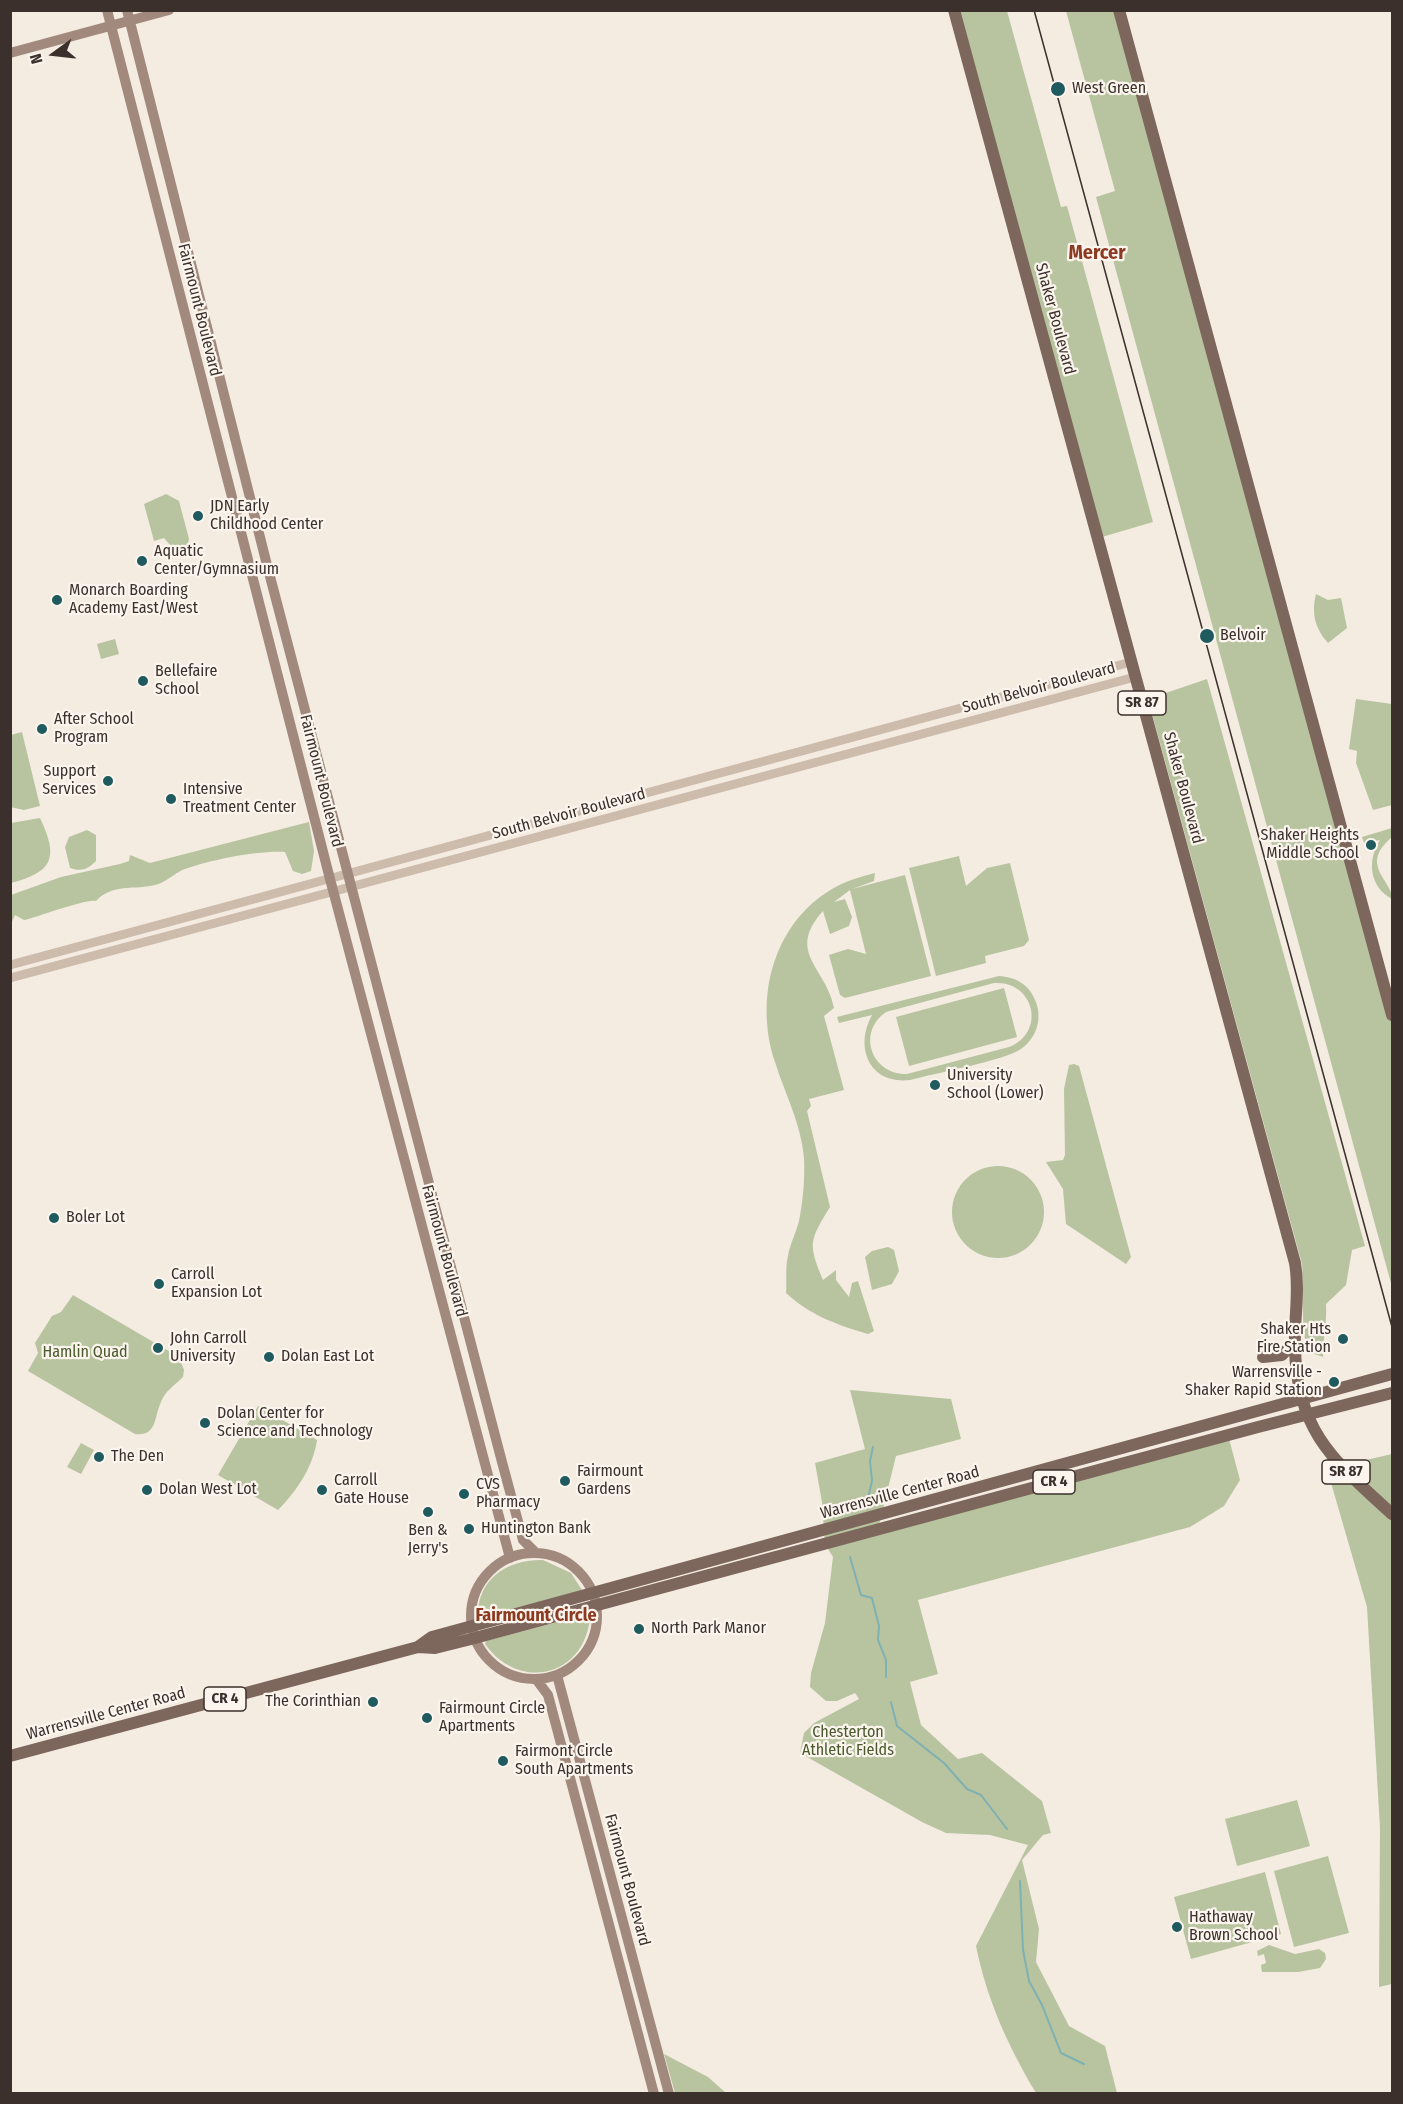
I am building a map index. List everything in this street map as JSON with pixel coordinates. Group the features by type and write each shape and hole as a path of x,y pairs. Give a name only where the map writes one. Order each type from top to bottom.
{"main road":[{"name":"Fairmount Boulevard","path":"107,10 330,879 510,1558"},
{"path":"10,53 111,26 128,16 169,10"},
{"name":"Shaker Boulevard","path":"954,10 1295,1263 1298,1294 1295,1341 1301,1400 1306,1414 1331,1456 1392,1514"},
{"path":"1119,10 1392,1015"},
{"name":"Fairmount Boulevard","path":"128,16 347,874 522,1536 526,1546 536,1553"},
{"path":"250,569 267,565"},
{"path":"1263,1357 1282,1355 1295,1341"},
{"name":"Warrensville Center Road","path":"474,1632 593,1593 1388,1375"},
{"name":"Warrensville Center Road","path":"10,1756 418,1647 432,1637 474,1632 596,1606 1306,1414 1390,1394"},
{"path":"536,1553 552,1555 567,1562 581,1573 593,1593 597,1624 589,1647 573,1665 557,1675 536,1679 514,1676 498,1668 484,1655 474,1632 472,1605 477,1588 491,1569 510,1558 536,1553"},
{"name":"Fairmount Boulevard","path":"557,1675 669,2094"},
{"name":"Fairmount Boulevard","path":"536,1679 548,1695 654,2094"}],"street":[{"name":"South Belvoir Boulevard","path":"10,965 1131,662"},
{"path":"1102,670 1110,676 1105,685"},
{"name":"South Belvoir Boulevard","path":"10,978 1136,677"}],"green space":[{"path":"959,11 1007,11 1061,207 1067,206 1153,522 1102,537"},
{"path":"1066,11 1119,11 1392,1015 1392,1287 1096,197 1115,191"},
{"path":"166,494 179,501 189,539 186,552 175,551 164,538 154,541 144,504"},
{"path":"1316,594 1328,600 1341,598 1347,628 1328,643 1315,620"},
{"path":"115,639 119,654 101,659 97,644"},
{"path":"1207,679 1365,1246 1352,1250 1346,1285 1326,1304 1323,1357 1309,1352 1306,1344 1303,1323 1302,1264 1148,699"},
{"path":"1356,699 1392,704 1392,805 1373,810 1356,763 1357,751 1349,749"},
{"path":"22,732 40,806 24,810 10,807 11,735"},
{"path":"40,818 49,843 48,861 44,868 36,874 11,883 11,823"},
{"path":"309,822 314,851 311,871 302,874 293,871 285,852 235,856 185,869 153,886 111,891 96,901 73,905 24,920 15,915 11,924 11,895 61,877 120,864 129,861 130,855 150,863"},
{"path":"1392,828 1392,837 1382,847 1377,864 1391,892 1392,899 1379,888 1372,873 1373,856 1380,840 1364,843 1362,837"},
{"path":"87,830 96,835 96,861 84,869 70,868 65,847 69,837"},
{"path":"959,856 966,886 987,868 1010,863 1029,940 1024,946 985,956 986,963 936,976 909,868"},
{"path":"875,873 874,881 852,889 905,875 931,976 845,998 840,995 829,955 848,949 866,954 850,890 834,902 845,899 852,917 849,926 830,934 823,911 812,926 808,938 808,950 830,994 834,1008 824,1016 844,1090 809,1099 811,1106 807,1111 830,1207 818,1228 813,1250 823,1280 836,1270 836,1280 849,1297 852,1283 858,1281 874,1331 868,1334 824,1318 786,1293 787,1261 802,1206 804,1158 796,1121 775,1062 769,1038 767,1013 768,988 774,965 782,942 795,922 812,904 832,889 847,881"},
{"path":"999,976 1011,978 1025,986 1032,994 1038,1013 1035,1033 1021,1049 985,1062 910,1080 896,1080 884,1076 875,1070 869,1061 865,1051 865,1039 872,1015 839,1023 837,1017","holes":["994,983 1008,984 1019,990 1026,998 1031,1008 1032,1019 1021,1040 1009,1047 907,1074 885,1068 872,1051 870,1041 872,1031 877,1021 886,1012"]},
{"path":"1004,988 1017,1037 909,1066 896,1017"},
{"path":"1069,1065 1079,1066 1131,1257 1126,1264 1066,1224 1063,1189 1046,1162 1063,1160 1065,1155 1064,1089"},
{"path":"998,1166 1016,1169 1031,1179 1041,1194 1044,1212 1041,1230 1031,1245 1016,1255 998,1258 980,1255 965,1245 955,1230 952,1212 955,1194 965,1179 980,1169"},
{"path":"888,1247 894,1250 899,1271 892,1284 872,1290 865,1257 872,1251"},
{"name":"Hamlin Quad","path":"73,1295 179,1357 184,1370 183,1377 170,1388 163,1398 154,1425 147,1432 135,1434 28,1371 38,1353 35,1343 52,1316 61,1312"},
{"name":"Chesterton Athletic Fields","path":"850,1390 951,1399 961,1439 896,1456 878,1529 1228,1435 1240,1480 1224,1506 1190,1527 918,1600 938,1674 910,1682 921,1725 958,1759 982,1753 1042,1801 1051,1833 1043,1835 1022,1860 1039,1929 1036,1962 1069,2026 1105,2046 1117,2093 1036,2093 1016,2058 992,2004 976,1946 1028,1845 990,1835 946,1833 922,1822 800,1753 804,1733 814,1723 859,1699 855,1693 837,1701 826,1701 810,1687 811,1673 825,1623 833,1557 825,1544 822,1502 815,1463 865,1449"},
{"path":"258,1406 317,1440 312,1460 303,1478 278,1510 218,1475"},
{"path":"81,1443 94,1450 81,1474 67,1467"},
{"path":"1392,1454 1392,1984 1379,1987 1380,1828 1367,1607 1327,1469"},
{"path":"543,1560 571,1573 582,1590 481,1620 478,1618 482,1592 488,1582 497,1574 518,1563"},
{"path":"588,1614 590,1618 585,1638 576,1654 563,1665 548,1671 532,1672 515,1668 499,1659 485,1644 486,1641"},
{"path":"1297,1800 1310,1846 1237,1866 1225,1819"},
{"path":"1328,1856 1349,1933 1294,1947 1274,1871"},
{"path":"1265,1872 1281,1934 1191,1959 1174,1897"},
{"path":"1269,1945 1295,1954 1319,1949 1325,1953 1326,1959 1320,1968 1298,1972 1262,1972 1261,1965 1266,1963 1264,1954 1258,1956 1257,1951"},
{"path":"664,2054 708,2077 726,2093 675,2093"}],"waterway":[{"path":"866,1506 872,1481 870,1461 873,1447"},
{"path":"850,1557 861,1595 872,1598 879,1626 878,1640 886,1660 886,1677"},
{"path":"891,1702 897,1726 944,1763 967,1789 981,1795 1007,1829"},
{"path":"1020,1881 1023,1950 1029,1981 1042,2005 1061,2053 1084,2064"}],"tram line":[{"path":"1034,10 1392,1327"}],"place":[{"name":"West Green","path":"1058,89"},
{"name":"JDN Early Childhood Center","path":"198,516"},
{"name":"Aquatic Center/Gymnasium","path":"142,561"},
{"name":"Monarch Boarding Academy East/West","path":"57,600"},
{"name":"Belvoir","path":"1207,636"},
{"name":"Bellefaire School","path":"143,681"},
{"name":"After School Program","path":"42,729"},
{"name":"Support Services","path":"108,781"},
{"name":"Intensive Treatment Center","path":"171,799"},
{"name":"Shaker Heights Middle School","path":"1371,845"},
{"name":"University School (Lower)","path":"935,1085"},
{"name":"Boler Lot","path":"54,1218"},
{"name":"Carroll Expansion Lot","path":"159,1284"},
{"name":"Shaker Hts Fire Station","path":"1343,1339"},
{"name":"John Carroll University","path":"158,1348"},
{"name":"Dolan East Lot","path":"269,1357"},
{"name":"Warrensville - Shaker Rapid Station","path":"1334,1382"},
{"name":"Dolan Center for Science and Technology","path":"205,1423"},
{"name":"The Den","path":"99,1457"},
{"name":"Fairmount Gardens","path":"565,1481"},
{"name":"Dolan West Lot","path":"147,1490"},
{"name":"Carroll Gate House","path":"322,1490"},
{"name":"CVS Pharmacy","path":"464,1494"},
{"name":"Ben & Jerry's","path":"428,1512"},
{"name":"Huntington Bank","path":"469,1529"},
{"name":"North Park Manor","path":"639,1629"},
{"name":"The Corinthian","path":"373,1702"},
{"name":"Fairmount Circle Apartments","path":"427,1718"},
{"name":"Fairmont Circle South Apartments","path":"503,1761"},
{"name":"Hathaway Brown School","path":"1177,1927"}],"district":[{"name":"Mercer","path":"1097,253"},
{"name":"Fairmount Circle","path":"536,1616"}]}
